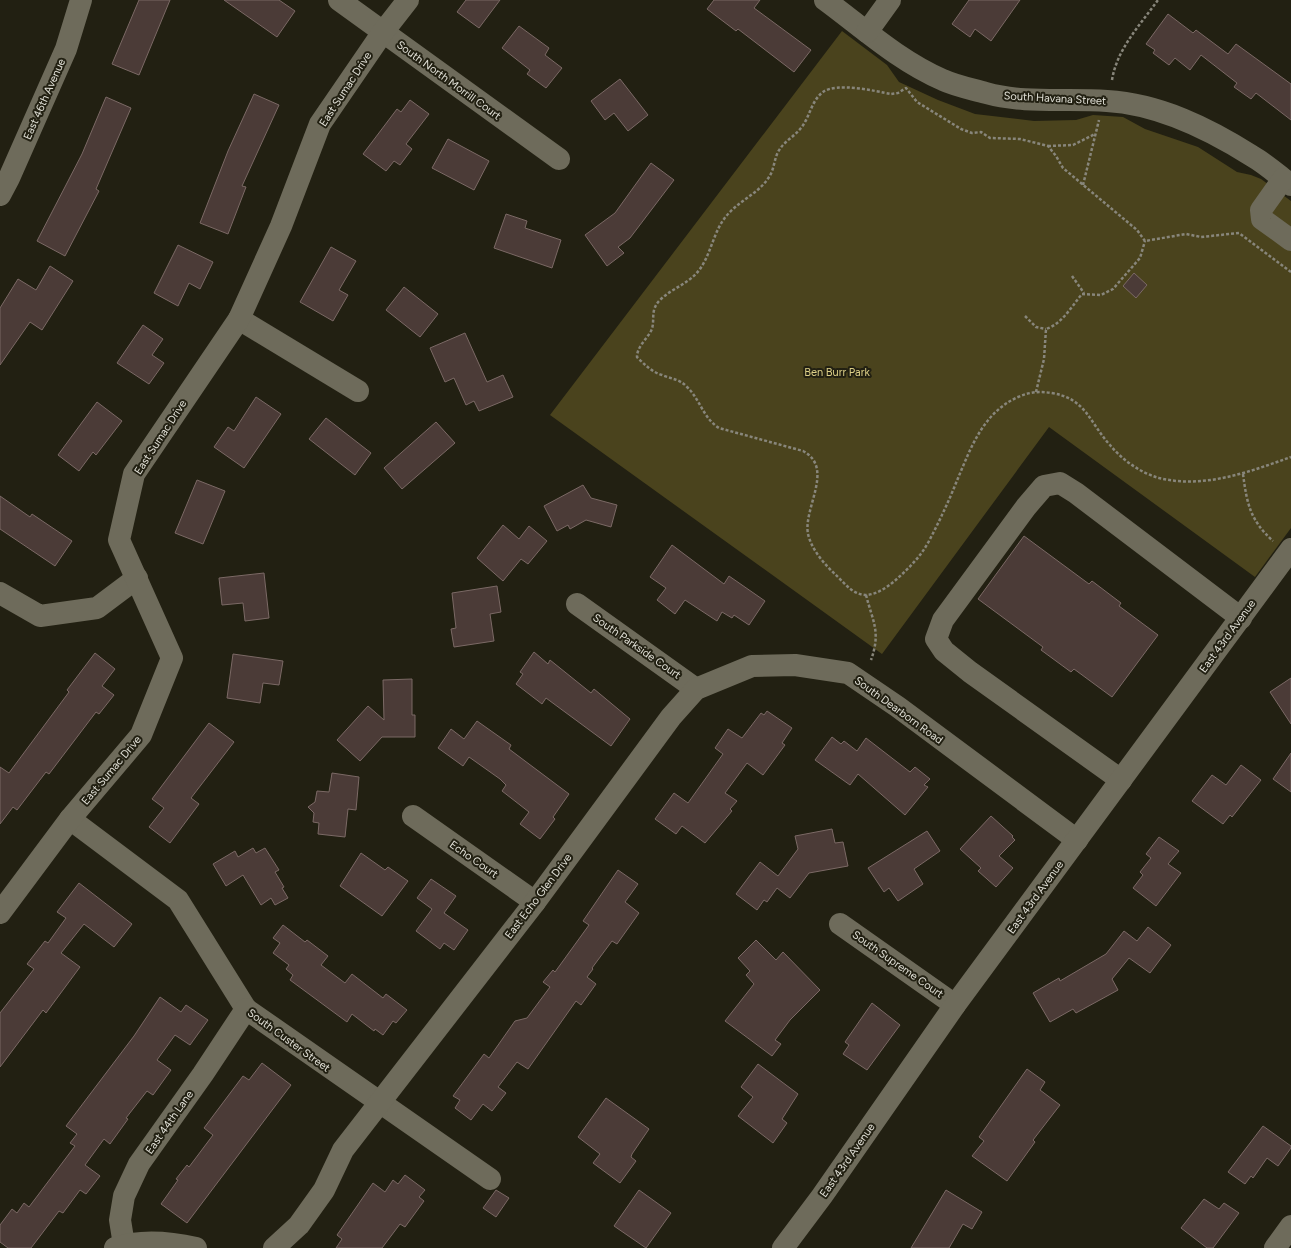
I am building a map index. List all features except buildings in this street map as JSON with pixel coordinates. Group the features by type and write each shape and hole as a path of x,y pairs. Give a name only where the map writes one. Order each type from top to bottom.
{"street":[{"name":"East 46th Avenue","path":"3,183 66,49 81,0"},
{"name":"South North Morrill Court","path":"339,0 559,159"},
{"name":"East Sumac Drive","path":"0,913 70,819 141,735 172,658 119,540 134,474 239,319 281,226 320,124 383,32 408,0"},
{"name":"South Havana Street","path":"825,0 910,63 943,80 988,94 1038,100 1074,99 1109,101 1132,104 1178,116 1208,130 1253,156 1287,182"},
{"path":"867,32 890,0"},
{"path":"1287,182 1261,210 1262,219 1291,240"},
{"path":"239,319 358,391"},
{"path":"1121,780 970,672 944,651 936,639 943,620 1044,486 1060,483 1076,492 1241,618"},
{"name":"East 43rd Avenue","path":"784,1248 955,1005 1241,618 1283,546"},
{"path":"0,593 40,616 97,608 137,578"},
{"name":"South Parkside Court","path":"577,604 696,689"},
{"name":"South Dearborn Road","path":"696,689 752,666 795,665 848,673 898,707 1077,840"},
{"name":"East Echo Glen Drive","path":"274,1248 300,1225 324,1190 343,1150 535,902 671,717 696,689"},
{"name":"Echo Court","path":"413,816 535,902"},
{"name":"South Custer Street","path":"70,819 178,900 246,1009 379,1104 490,1180"},
{"name":"South Supreme Court","path":"840,924 955,1005"},
{"name":"East 44th Lane","path":"120,1246 120,1220 124,1196 139,1164 203,1074 246,1009"},
{"path":"1275,1248 1291,1226"},
{"path":"120,1246 160,1242 196,1248"}],"path":[{"path":"1109,101 1116,63 1128,41 1158,0"},
{"path":"1095,134 1074,146 1048,146 1020,139 990,138 981,132 972,134 961,129 917,102 906,88 898,94 891,94 832,87 823,92 815,100 801,128 783,144 771,175 762,188 728,214 720,226 709,254 699,270 691,279 660,300 653,310 652,330 637,352 637,357 647,368 661,375 677,380 687,386 710,422 719,428 803,451 810,455 815,464 817,486 809,516 808,534 818,556 830,570 855,593 866,595 882,591 916,561 937,525 977,436 988,419 1000,408 1018,397 1036,392 1064,394 1076,400 1087,412 1109,444 1121,458 1142,471 1158,477 1182,482 1244,474 1291,457"},
{"path":"1083,186 1099,120"},
{"path":"1048,146 1063,168 1137,230 1146,241"},
{"path":"1146,241 1186,234 1201,237 1239,233 1291,272"},
{"path":"1072,276 1084,293 1101,295 1113,289 1140,258 1146,241"},
{"path":"1025,316 1036,327 1046,329 1061,320 1084,293"},
{"path":"1036,392 1044,359 1046,329"},
{"path":"1244,474 1246,499 1250,513 1266,535 1283,546"},
{"path":"866,595 875,625 877,644 871,660"}],"green space":[{"name":"Ben Burr Park","path":"842,31 887,65 899,82 938,100 975,114 1034,121 1076,120 1093,115 1123,117 1145,129 1198,147 1237,172 1261,179 1291,201 1291,528 1255,577 1049,427 882,654 550,415"}]}
